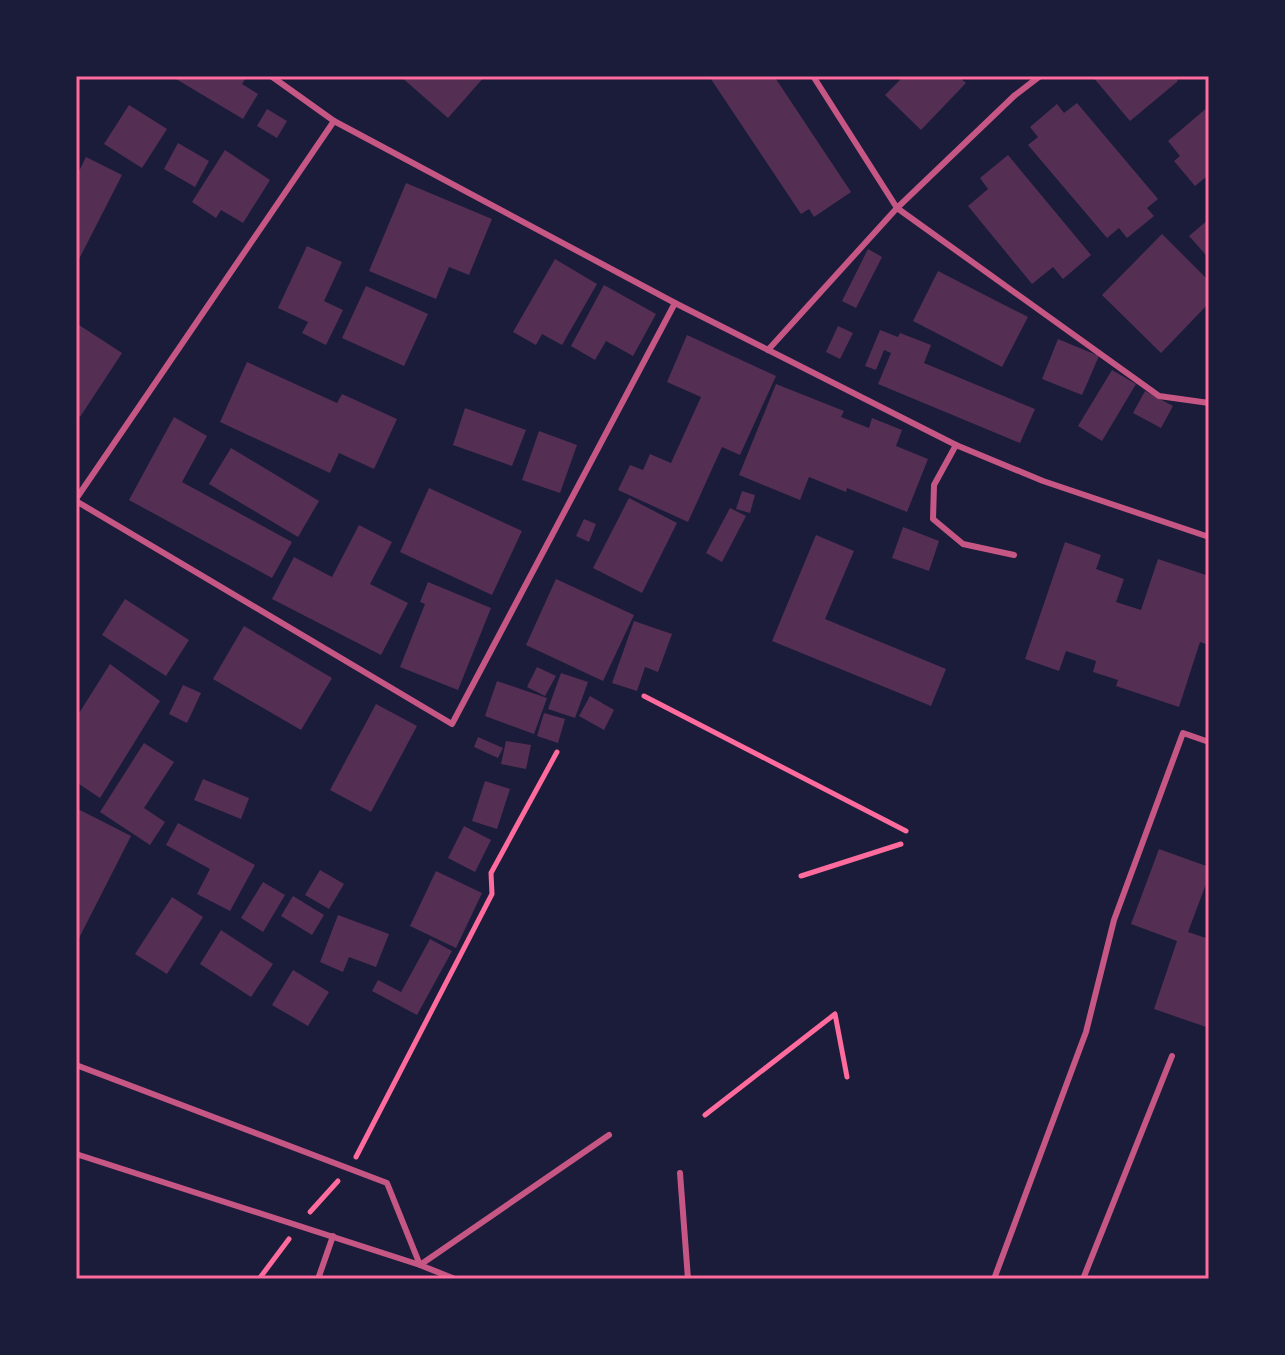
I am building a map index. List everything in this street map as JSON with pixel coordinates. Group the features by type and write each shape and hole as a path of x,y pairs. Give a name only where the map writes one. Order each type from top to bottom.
{"lane":[{"path":"271,76 334,121 675,303 956,445 1043,481 1209,537"},
{"path":"813,76 897,208 1159,396 1209,403"},
{"path":"768,350 897,208 1014,96 1040,76"},
{"path":"334,121 76,500 452,724 675,303"},
{"path":"956,445 934,485 933,519 963,544 1014,555"},
{"path":"994,1279 1086,1032 1114,920 1183,733 1209,742"},
{"path":"1083,1279 1172,1056"},
{"path":"76,1065 387,1183 420,1265"},
{"path":"420,1265 609,1135"},
{"path":"76,1154 333,1236 455,1279"},
{"path":"680,1173 688,1279"},
{"path":"318,1279 333,1236"}],"path":[{"path":"644,696 906,831"},
{"path":"259,1279 299,1225 350,1169 492,894 491,873 557,752"},
{"path":"801,876 901,844"},
{"path":"705,1115 835,1014 847,1077"}],"building":[{"path":"171,76 247,76 242,84 258,94 243,119"},
{"path":"400,76 485,76 448,118"},
{"path":"709,76 774,76 851,192 814,217 809,209 801,214"},
{"path":"904,76 958,76 966,83 921,130 885,95"},
{"path":"1092,76 1174,76 1178,81 1130,121"},
{"path":"1077,103 1158,199 1147,208 1154,216 1127,238 1119,228 1107,238 1028,145 1038,137 1030,127 1057,104 1064,113"},
{"path":"129,105 167,129 142,168 104,144"},
{"path":"1209,106 1209,181 1206,177 1195,186 1174,161 1180,156 1168,141"},
{"path":"267,109 287,121 277,138 257,126"},
{"path":"178,143 209,161 195,187 164,169"},
{"path":"225,150 270,180 243,223 221,210 216,218 192,202"},
{"path":"1008,155 1091,255 1063,279 1053,267 1032,284 968,206 988,189 980,178"},
{"path":"86,157 122,175 76,265 76,177"},
{"path":"406,183 492,219 469,275 449,267 436,299 369,271"},
{"path":"1209,219 1209,252 1206,255 1189,236"},
{"path":"1162,234 1209,281 1209,303 1161,353 1102,295"},
{"path":"307,246 342,262 324,301 343,310 326,345 302,333 308,322 278,308"},
{"path":"868,249 882,257 856,308 842,301"},
{"path":"555,259 597,284 562,345 542,334 536,345 513,332"},
{"path":"938,271 1028,317 1002,367 913,321"},
{"path":"604,285 656,314 633,356 606,341 595,360 571,346"},
{"path":"366,286 428,314 404,366 342,338"},
{"path":"76,323 122,353 80,417 76,414"},
{"path":"838,326 853,333 840,359 826,352"},
{"path":"880,330 898,337 900,333 931,345 924,363 1035,409 1020,443 878,384 891,353 884,350 876,370 865,366"},
{"path":"687,335 776,376 740,455 722,447 688,522 618,490 630,465 643,470 650,454 671,463 701,397 667,382"},
{"path":"1058,339 1099,356 1082,395 1042,379"},
{"path":"247,362 337,403 342,394 397,419 374,469 339,453 330,473 220,422"},
{"path":"1112,370 1136,384 1102,441 1078,426"},
{"path":"776,384 844,411 841,417 869,428 872,418 902,430 896,446 928,459 907,512 847,488 846,492 809,477 800,500 739,475"},
{"path":"1145,391 1173,406 1161,428 1133,413"},
{"path":"465,408 526,430 512,466 453,445"},
{"path":"174,417 207,436 182,482 292,542 272,578 129,500"},
{"path":"539,431 577,445 560,493 522,480"},
{"path":"231,448 319,501 298,537 209,484"},
{"path":"429,488 522,531 492,595 400,552"},
{"path":"742,491 755,495 750,513 736,509"},
{"path":"629,498 677,523 642,593 593,568"},
{"path":"730,508 746,516 722,562 706,553"},
{"path":"584,519 596,524 589,542 576,536"},
{"path":"359,525 392,542 370,584 408,603 381,655 272,599 294,557 332,577"},
{"path":"903,527 939,541 929,571 892,558"},
{"path":"816,535 854,551 825,619 946,669 931,706 772,641"},
{"path":"1065,542 1101,555 1096,569 1124,579 1116,602 1141,610 1158,559 1209,576 1209,645 1200,642 1179,707 1116,686 1118,680 1093,672 1096,661 1066,651 1059,671 1025,659"},
{"path":"556,579 634,615 603,681 526,645"},
{"path":"428,582 491,608 458,690 400,667 425,604 420,602"},
{"path":"125,599 189,640 166,676 102,635"},
{"path":"634,621 672,634 658,672 645,667 637,691 612,683"},
{"path":"244,626 332,678 301,730 213,679"},
{"path":"110,664 160,701 100,798 76,782 76,718"},
{"path":"537,667 556,676 545,696 527,687"},
{"path":"561,673 588,682 575,718 548,709"},
{"path":"497,681 547,698 534,734 485,716"},
{"path":"183,685 201,693 187,723 169,714"},
{"path":"590,696 614,710 604,730 579,716"},
{"path":"376,704 417,726 371,812 330,790"},
{"path":"544,713 565,719 558,743 537,736"},
{"path":"478,737 503,748 498,758 474,747"},
{"path":"506,741 531,745 526,769 501,764"},
{"path":"144,743 174,762 144,808 165,822 150,845 100,812"},
{"path":"203,779 249,798 241,819 194,800"},
{"path":"485,781 510,789 497,829 472,821"},
{"path":"76,808 131,836 76,944"},
{"path":"178,823 255,865 230,911 197,894 210,869 166,845"},
{"path":"464,826 491,840 475,872 448,858"},
{"path":"1159,849 1209,867 1209,876 1188,932 1209,939 1209,1028 1154,1009 1177,941 1131,924"},
{"path":"320,870 344,884 329,909 305,895"},
{"path":"436,871 482,893 456,948 410,926"},
{"path":"263,882 285,895 263,932 241,918"},
{"path":"293,896 324,915 312,935 281,916"},
{"path":"172,897 203,917 167,974 135,954"},
{"path":"338,915 389,934 376,967 349,957 343,972 320,962"},
{"path":"221,930 273,964 251,997 200,964"},
{"path":"430,939 452,951 417,1015 372,991 378,980 401,992"},
{"path":"293,970 329,992 308,1026 272,1005"}]}
